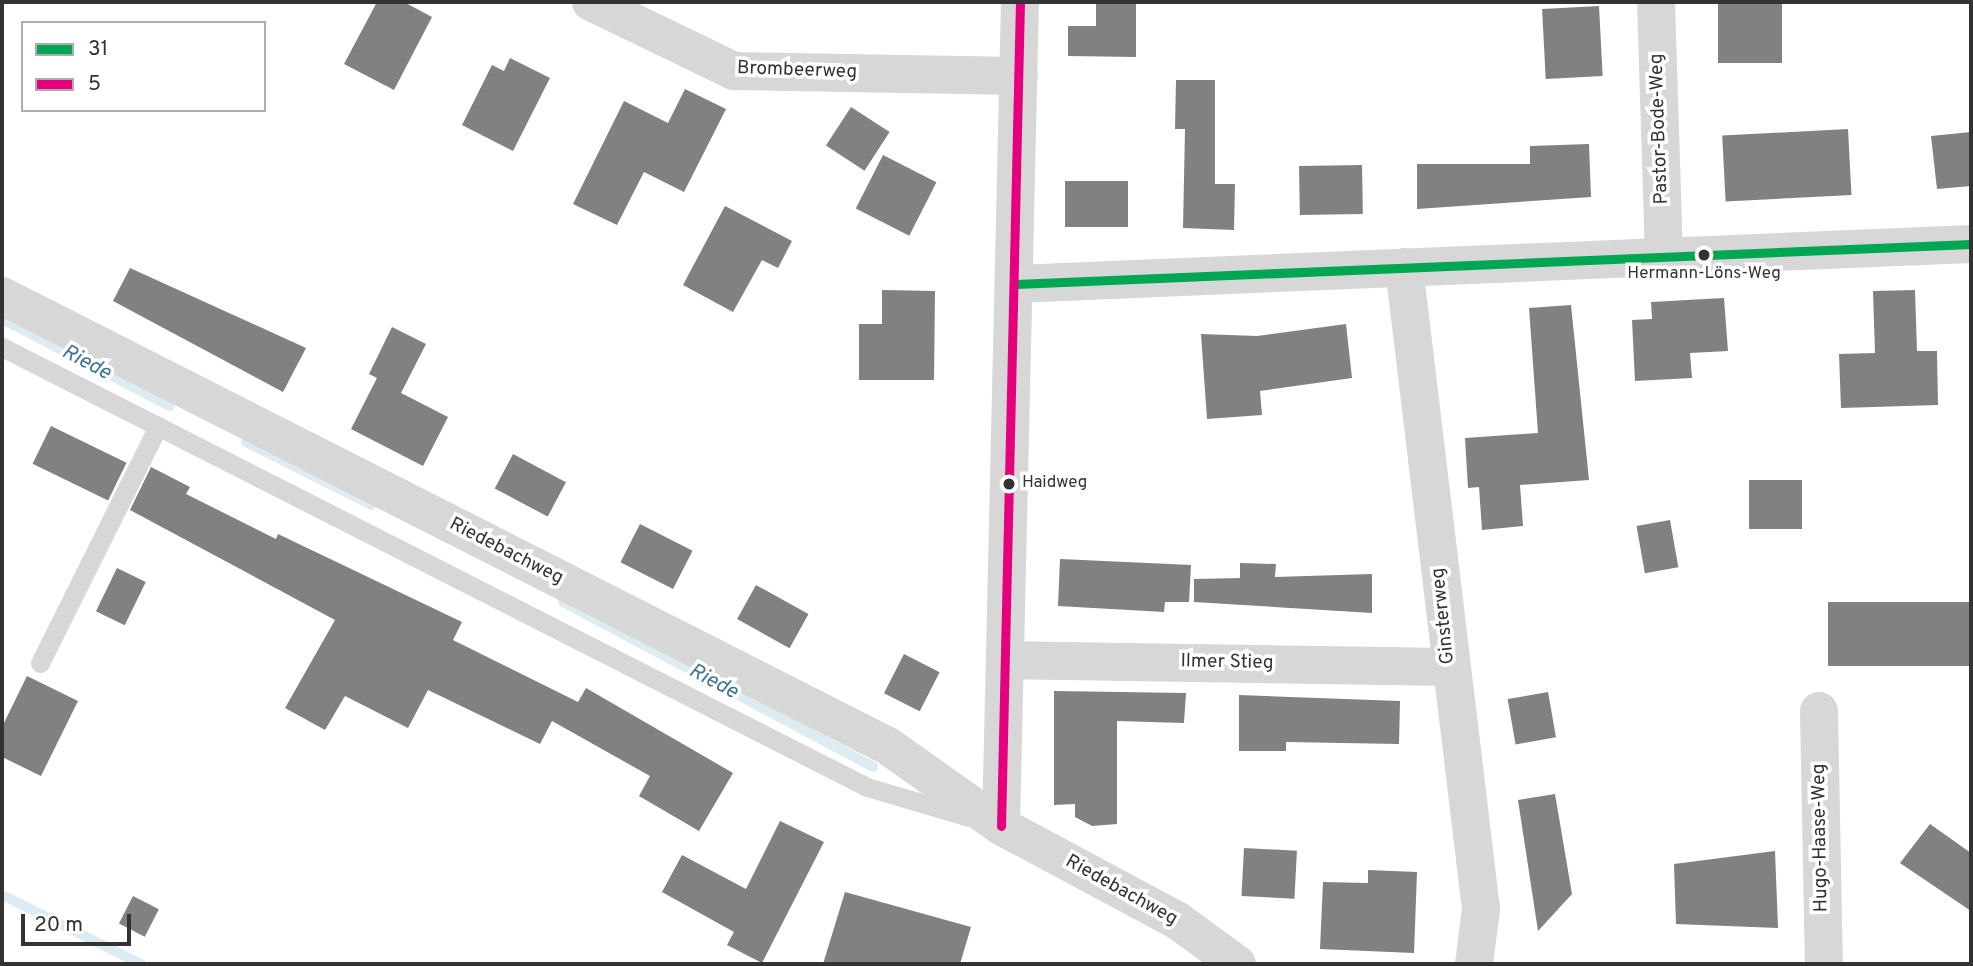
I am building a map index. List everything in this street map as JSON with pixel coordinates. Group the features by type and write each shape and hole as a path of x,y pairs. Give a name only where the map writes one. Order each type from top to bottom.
{"street":[{"name":"Brombeerweg","path":"591,2 734,71 1019,76"},
{"path":"1000,826 1016,284 1020,2"},
{"name":"Pastor-Bode-Weg","path":"1656,2 1664,256"},
{"path":"1016,284 1971,244"},
{"name":"Ginsterweg","path":"1404,267 1449,667 1481,909 1474,964"},
{"name":"Riedebachweg","path":"2,296 888,746 1000,826 1178,920 1237,964"},
{"name":"Ilmer Stieg","path":"1006,660 1449,667"},
{"name":"Hugo-Haase-Weg","path":"1819,711 1824,964"}],"lane":[{"name":"Riedebachweg","path":"2,347 867,787 1000,826"},
{"path":"40,663 158,426"}],"building":[{"path":"377,2 404,2 432,17 394,90 344,64"},
{"path":"1096,2 1136,2 1136,57 1068,56 1068,26 1096,26"},
{"path":"1718,2 1782,2 1782,63 1718,63"},
{"path":"1599,6 1603,76 1546,79 1542,9"},
{"path":"510,58 550,78 513,151 462,125 492,65 504,71"},
{"path":"1176,80 1215,80 1215,184 1235,184 1234,230 1183,228 1185,129 1175,129"},
{"path":"685,89 726,109 684,192 644,172 617,225 573,204 624,101 668,123"},
{"path":"851,107 890,132 865,171 826,146"},
{"path":"1848,129 1851,195 1726,202 1722,136"},
{"path":"1971,132 1971,186 1937,189 1931,136"},
{"path":"1589,144 1591,197 1417,209 1417,164 1530,164 1530,146"},
{"path":"883,155 936,182 909,236 856,208"},
{"path":"1362,165 1363,214 1300,215 1299,166"},
{"path":"1065,181 1128,181 1128,227 1065,227"},
{"path":"725,206 792,241 778,268 762,260 733,312 683,285"},
{"path":"130,268 306,348 283,392 113,301"},
{"path":"882,290 935,291 934,380 859,380 859,324 882,324"},
{"path":"1915,290 1917,351 1937,351 1938,405 1841,408 1839,354 1875,353 1873,291"},
{"path":"1724,298 1728,351 1690,353 1692,378 1635,381 1632,320 1652,319 1651,302"},
{"path":"1571,305 1589,480 1520,485 1523,526 1482,530 1479,487 1468,488 1465,438 1538,433 1529,308"},
{"path":"1346,324 1352,378 1260,391 1262,415 1207,419 1201,334 1257,336"},
{"path":"392,327 426,344 401,393 448,417 423,466 351,429 377,378 369,374"},
{"path":"51,426 126,463 108,501 33,464"},
{"path":"513,454 566,482 548,517 495,488"},
{"path":"151,467 190,487 186,494 276,539 278,534 462,622 453,640 578,702 586,688 733,773 699,831 639,796 650,776 552,721 540,744 428,690 408,728 345,696 325,730 285,708 335,620 130,510"},
{"path":"1749,480 1802,480 1802,529 1749,529"},
{"path":"1670,520 1678,567 1645,573 1637,526"},
{"path":"640,524 693,551 673,589 620,562"},
{"path":"1060,559 1191,565 1189,602 1165,602 1164,612 1058,606"},
{"path":"1240,563 1276,564 1275,577 1372,574 1372,613 1194,602 1194,579 1240,578"},
{"path":"117,568 146,582 125,625 96,611"},
{"path":"756,585 808,614 790,648 737,619"},
{"path":"1828,602 1971,602 1971,666 1828,666"},
{"path":"904,654 940,672 920,711 884,693"},
{"path":"27,676 78,701 41,776 2,757 2,727"},
{"path":"1054,691 1186,693 1184,723 1117,721 1117,824 1092,826 1075,817 1075,804 1054,805"},
{"path":"1548,692 1556,737 1516,744 1508,699"},
{"path":"1239,695 1400,701 1399,744 1286,742 1286,751 1239,751"},
{"path":"1555,794 1572,894 1538,931 1518,800"},
{"path":"780,821 824,842 762,963 727,945 734,932 662,892 682,855 746,889"},
{"path":"1930,824 1971,853 1971,911 1900,863"},
{"path":"1244,848 1297,851 1294,899 1241,896"},
{"path":"1775,851 1778,928 1676,924 1674,864"},
{"path":"1368,870 1417,872 1414,953 1320,949 1323,882 1368,883"},
{"path":"845,892 971,927 960,964 823,964"},
{"path":"133,896 159,909 145,937 119,924"}],"waterway":[{"name":"Riede","path":"2,319 170,406"},
{"name":"Riede","path":"246,442 371,505"},
{"name":"Riede","path":"563,602 873,767"},
{"path":"2,895 141,964"}],"transit line":[{"name":"5","path":"1001,826 1020,2"},
{"name":"31","path":"1016,284 1971,244"}],"place":[{"name":"Hermann-Löns-Weg","path":"1704,255"},
{"name":"Haidweg","path":"1009,484"}]}
